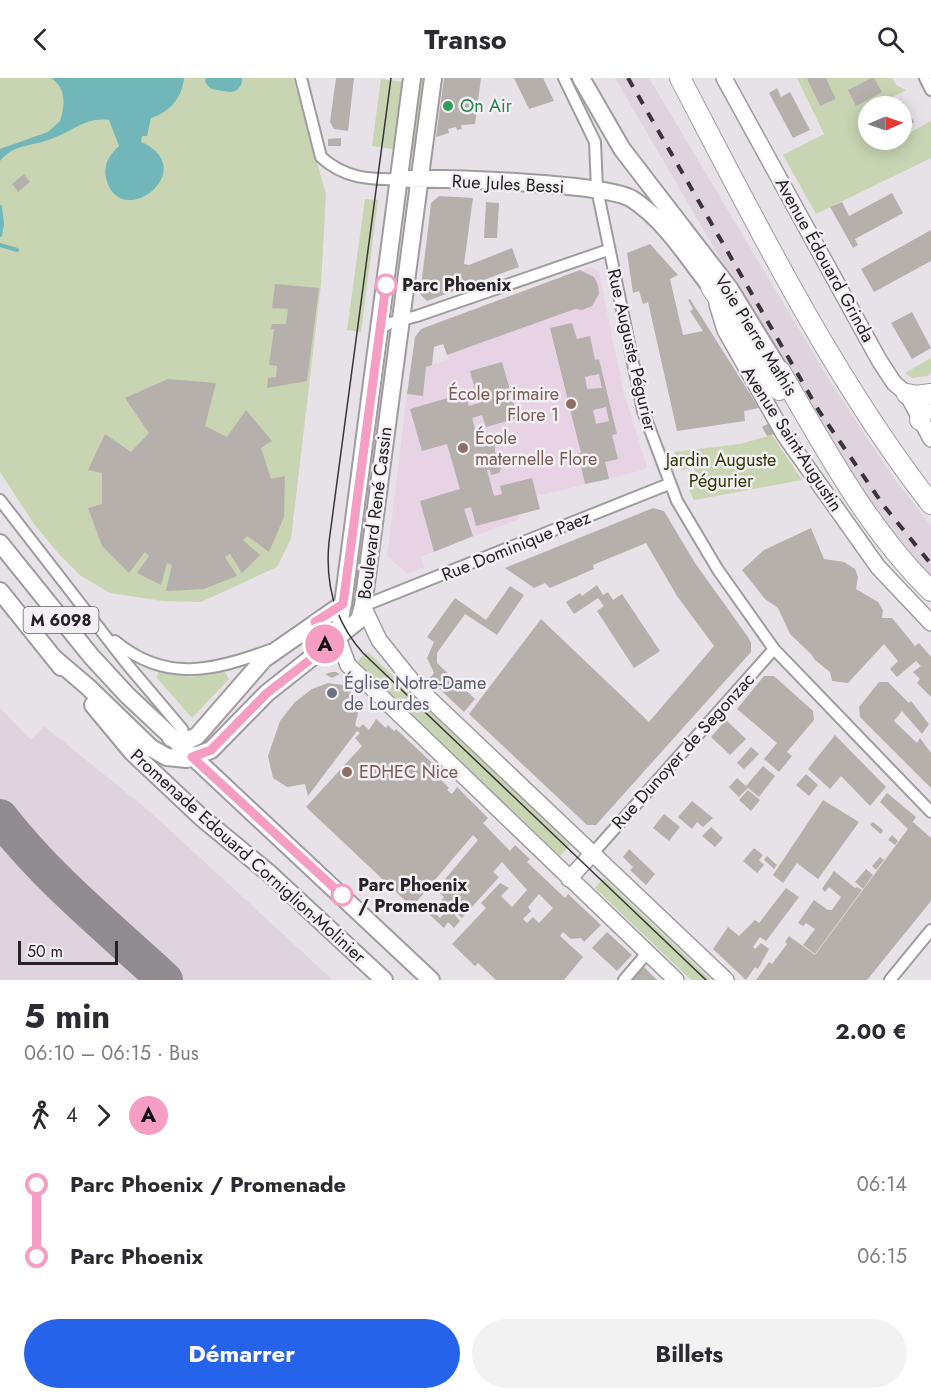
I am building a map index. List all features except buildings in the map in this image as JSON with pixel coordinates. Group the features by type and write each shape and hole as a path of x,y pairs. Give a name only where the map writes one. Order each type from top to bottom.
{"highway":[{"path":"680,78 841,371 877,430 931,504"},
{"path":"711,287 748,340 827,468 856,500"},
{"name":"Voie Pierre Mathis","path":"780,371 856,500 904,564 931,591"},
{"path":"907,394 929,395 920,420"}],"main road":[{"name":"Boulevard René Cassin","path":"338,638 412,78"},
{"name":"Boulevard René Cassin","path":"433,78 363,606 379,640 416,686 726,980"},
{"name":"Voie Pierre Mathis","path":"582,78 622,149 729,288 780,371"},
{"name":"Avenue Édouard Grinda","path":"729,80 879,360 894,383 907,394 931,439"},
{"name":"Rue Jules Bessi","path":"399,179 597,189"},
{"name":"Avenue Saint-Augustin","path":"597,189 630,197 650,212 711,287 725,330 785,436 878,567 931,622"},
{"name":"M 6098","path":"0,543 91,656 179,739 192,757 431,980"},
{"name":"Promenade Edouard Corniglion-Molinier","path":"0,591 132,752 202,818 270,874 384,980"},
{"path":"54,658 160,755 173,759 192,757 215,747 267,693 359,620 363,606 343,604 278,647 252,670 197,736 179,739"},
{"path":"338,638 344,658 361,678 676,980"},
{"path":"211,774 209,763 215,747"},
{"path":"570,879 593,853"}],"street":[{"path":"301,78 321,157 346,175 377,180 399,179"},
{"path":"564,78 595,142 597,189"},
{"path":"925,78 931,90"},
{"name":"Rue Auguste Pégurier","path":"597,189 643,411 669,484 718,570 774,649 931,812"},
{"path":"380,329 390,323 608,250"},
{"name":"Rue Dominique Paez","path":"363,606 669,484"},
{"path":"0,500 106,633 127,664 182,729 179,739"},
{"path":"106,633 124,648 142,658 172,669 227,666 278,647"},
{"name":"Rue Dunoyer de Segonzac","path":"593,853 774,649"},
{"path":"890,980 931,930"},
{"path":"624,980 647,953"}],"shaded area":[{"path":"615,78 649,78 831,383 891,474 931,526 931,578 858,488 779,359"},
{"path":"591,267 599,272 623,390 647,467 644,470 537,496 518,515 519,519 420,557 424,567 408,574 387,556 407,394 423,396 426,367 449,359 436,323"},
{"path":"0,708 31,740 44,726 148,810 333,980 0,980"}],"green space":[{"path":"0,78 293,78 326,194 321,284 291,539 277,567 201,602 163,601 110,593 81,576 59,554 34,524 0,472"},
{"path":"421,78 427,78 417,153 411,152"},
{"path":"797,78 809,78 807,79 820,106 836,99 826,78 871,78 848,90 874,78 892,78 896,85 906,90 894,96 858,96 858,150 912,150 912,131 931,121 931,158 816,214 783,155 824,134"},
{"path":"381,79 402,82 393,149 372,146"},
{"path":"365,199 378,200 361,332 347,330"},
{"path":"931,358 931,372 928,376 912,378 905,373"},
{"name":"Jardin Auguste Pégurier","path":"772,435 802,480 694,500 687,485 689,478 697,475 694,468 681,470 674,452 740,444"},
{"path":"368,652 570,845 560,856 357,661"},
{"path":"158,672 189,677 225,672 229,679 192,718 157,678"},
{"path":"604,878 711,980 691,980 595,888"}],"water":[{"path":"51,78 184,78 178,98 164,112 151,118 147,136 142,136 141,142 158,154 164,167 161,180 152,191 140,198 126,200 114,194 106,178 106,164 119,146 109,120 85,123 44,142 17,148 0,161 0,149 48,132 60,121 63,109 62,92"}],"waterway":[{"path":"217,78 230,80"},
{"path":"0,207 2,224 0,235"},
{"path":"0,245 17,250"}],"taxiway":[{"path":"0,817 58,882 165,980"}],"tram line":[{"path":"391,78 329,542 329,572 334,601 345,628 363,653 706,980"}],"railway":[{"path":"628,78 819,411 884,506 931,564"}],"bus line":[{"name":"A","path":"342,895 192,757 211,750 267,693 324,649 325,640 315,622 343,604 386,285"}],"place":[{"name":"On Air","path":"448,106"},
{"name":"Parc Phoenix","path":"386,285"},
{"name":"École primaire Flore 1","path":"571,404"},
{"name":"École maternelle Flore","path":"463,448"},
{"name":"Église Notre-Dame de Lourdes","path":"332,693"},
{"name":"EDHEC Nice","path":"347,772"},
{"name":"Parc Phoenix / Promenade","path":"342,895"}]}
